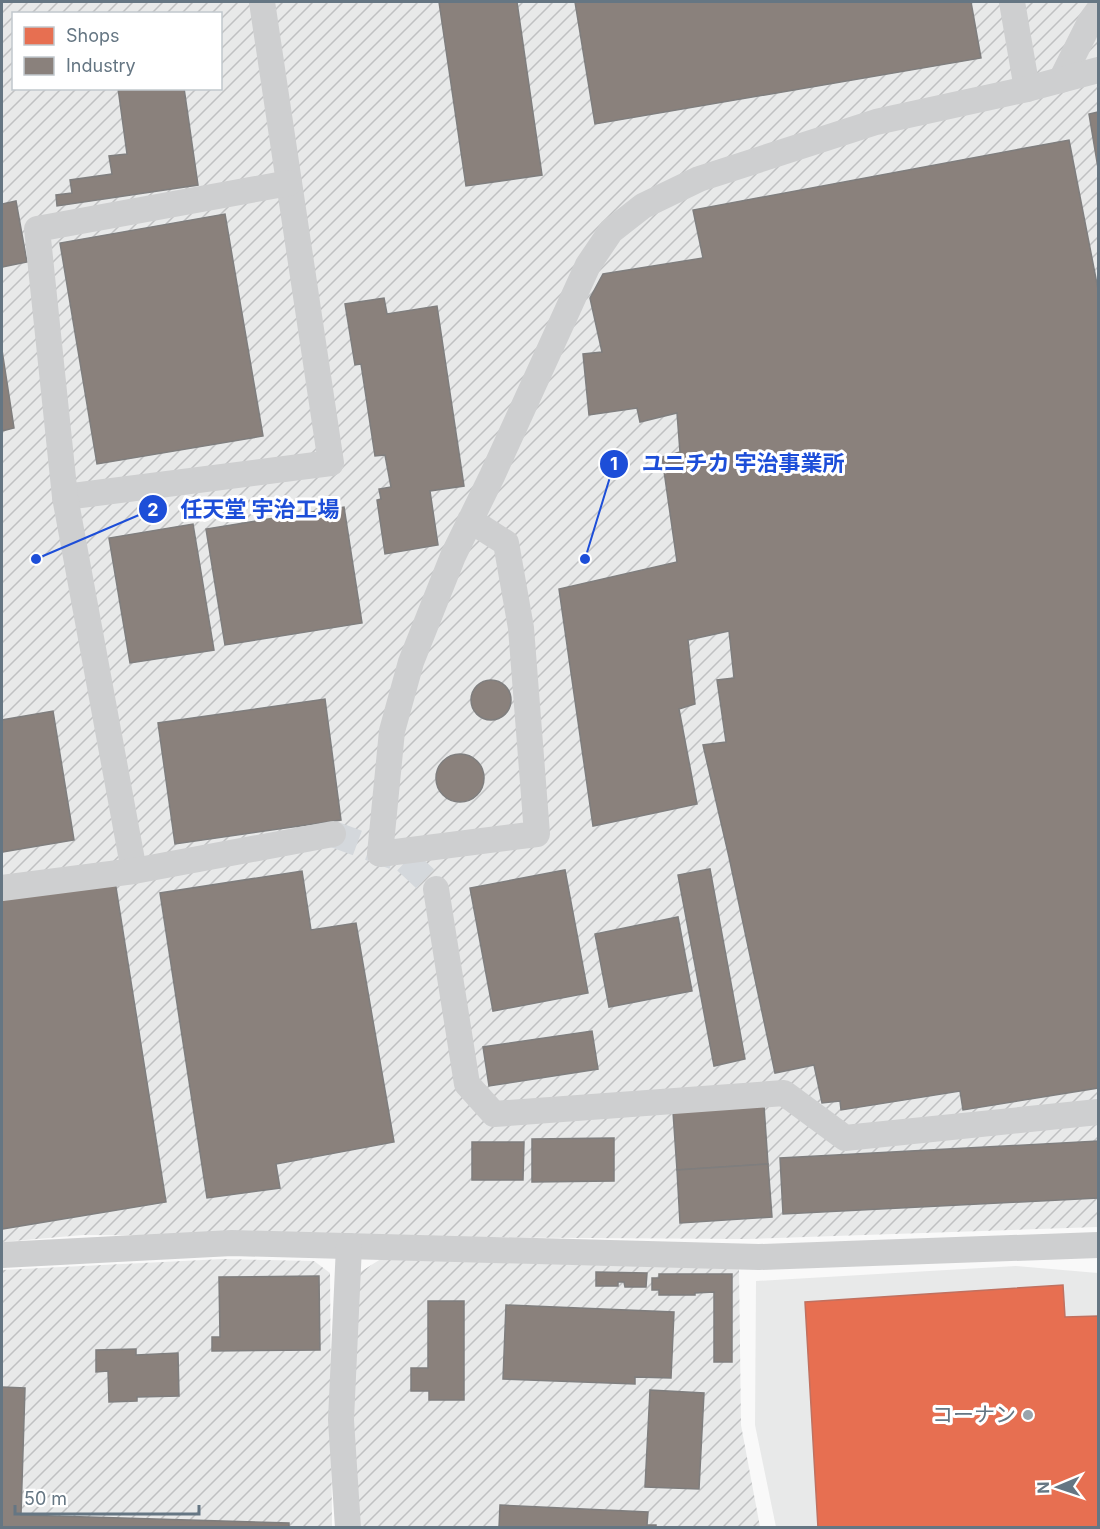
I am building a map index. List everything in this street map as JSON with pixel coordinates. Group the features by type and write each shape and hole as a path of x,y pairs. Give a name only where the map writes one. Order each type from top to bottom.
{"street":[{"path":"65,497 331,463 262,2"},
{"path":"1012,2 1027,89"},
{"path":"1061,80 1090,22 1098,12"},
{"path":"470,520 506,543 521,628 537,834 380,854 392,731 411,662 453,556 588,265 611,231 643,206 699,178 876,122 1027,89 1098,70"},
{"path":"134,871 65,497 37,229 290,183"},
{"path":"2,888 134,871 333,834"},
{"path":"436,889 467,1084 494,1114 784,1093 845,1138 1098,1112"},
{"path":"2,1255 232,1243 759,1257 1098,1245"},
{"path":"348,1527 341,1420 349,1246"}],"shaded area":[{"path":"2,2 1098,2 1098,1227 746,1239 83,1235 2,1242"},
{"path":"384,1257 739,1268 741,1425 760,1527 355,1527 351,1341 354,1276"},
{"path":"223,1259 314,1261 330,1273 332,1527 2,1528 2,1270"},
{"path":"1016,1266 1098,1273 1098,1527 776,1527 755,1425 756,1281"}],"building: Shops":[{"path":"1063,1285 1065,1317 1098,1316 1098,1528 818,1528 805,1302"}],"building: Industry":[{"path":"439,2 517,2 542,175 466,186"},
{"path":"575,2 971,2 981,58 595,124"},
{"path":"118,90 184,90 198,185 57,206 56,195 72,193 70,180 112,174 109,156 127,154"},
{"path":"1098,112 1098,168 1089,114"},
{"path":"1069,140 1098,289 1098,1088 963,1110 960,1091 841,1110 840,1101 822,1103 814,1065 775,1073 703,745 726,742 717,680 734,678 729,631 688,640 695,704 679,709 697,804 593,826 559,589 677,562 662,457 680,452 677,413 640,422 637,408 589,415 583,354 602,352 590,298 603,274 703,258 693,210"},
{"path":"16,201 27,262 2,267 2,204"},
{"path":"225,214 263,436 97,464 60,243"},
{"path":"384,298 387,314 437,306 464,486 430,491 438,545 385,554 377,500 381,499 379,489 391,487 385,455 375,456 361,364 355,365 345,304"},
{"path":"2,350 14,428 2,431"},
{"path":"344,507 362,623 225,645 206,529"},
{"path":"193,524 214,650 130,663 109,538"},
{"path":"491,680 505,686 511,700 505,714 491,720 477,714 471,700 477,686"},
{"path":"325,699 341,820 175,844 158,723"},
{"path":"53,711 74,840 2,852 2,720"},
{"path":"460,754 477,761 484,778 477,795 460,802 443,795 436,778 443,761"},
{"path":"710,869 745,1059 714,1066 678,875"},
{"path":"565,870 588,993 493,1011 470,888"},
{"path":"302,871 311,930 356,923 394,1142 276,1164 280,1188 207,1198 160,893"},
{"path":"115,881 166,1202 2,1229 2,900"},
{"path":"678,917 692,991 609,1007 595,934"},
{"path":"592,1031 598,1069 489,1086 483,1047"},
{"path":"764,1106 768,1164 677,1170 673,1112"},
{"path":"614,1138 614,1181 532,1182 532,1139"},
{"path":"1098,1141 1098,1198 783,1214 780,1158"},
{"path":"472,1142 524,1142 523,1180 472,1180"},
{"path":"768,1164 772,1217 680,1223 677,1170"},
{"path":"596,1272 647,1273 646,1287 625,1287 624,1282 618,1282 618,1286 596,1286"},
{"path":"659,1274 732,1274 732,1362 714,1362 714,1292 695,1293 695,1295 659,1295 659,1290 652,1290 652,1278 659,1278"},
{"path":"319,1276 320,1350 212,1351 212,1337 220,1337 219,1277"},
{"path":"428,1301 464,1301 464,1400 429,1400 429,1391 411,1391 411,1368 428,1368"},
{"path":"506,1305 674,1312 671,1378 635,1377 635,1384 503,1379"},
{"path":"136,1349 136,1355 178,1353 179,1396 137,1397 137,1401 109,1402 108,1371 96,1372 96,1350"},
{"path":"2,1387 25,1388 21,1515 289,1523 289,1528 2,1528"},
{"path":"650,1390 704,1393 699,1489 645,1487"},
{"path":"500,1505 648,1512 647,1525 656,1525 656,1528 499,1528"}],"tunnel":[{"path":"333,834 406,861 436,889"}],"place":[{"name":"任天堂 宇治工場","path":"36,559"},
{"name":"ユニチカ 宇治事業所","path":"585,559"},
{"name":"コーナン","path":"1028,1415"}]}
